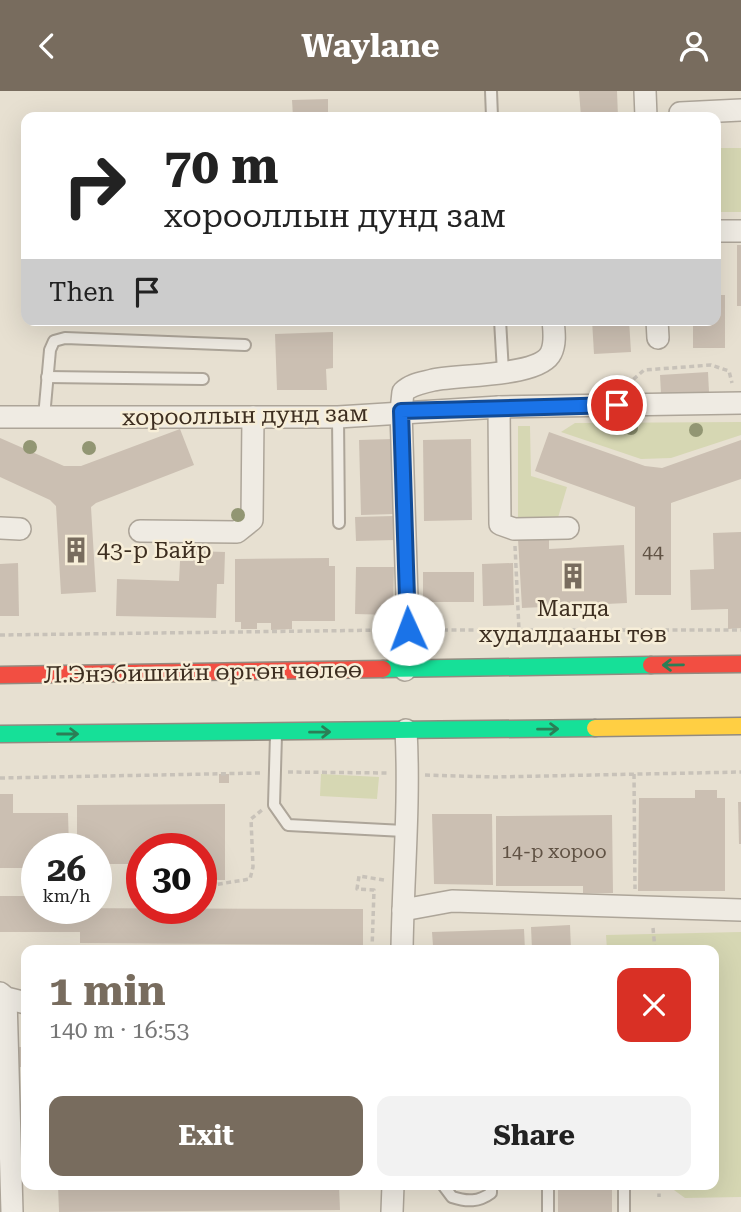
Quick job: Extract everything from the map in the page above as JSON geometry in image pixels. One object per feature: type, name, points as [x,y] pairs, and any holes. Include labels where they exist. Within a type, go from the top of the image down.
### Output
[{"type":"main road","name":"Л.Энэбишийн өргөн чөлөө","points":[[0,675],[741,664]]},
{"type":"main road","points":[[0,734],[741,726]]},
{"type":"street","points":[[645,91],[646,112]]},
{"type":"street","points":[[700,112],[741,110]]},
{"type":"street","points":[[721,231],[741,231]]},
{"type":"street","points":[[405,670],[408,629],[401,411],[403,392],[408,387],[453,376],[533,369],[547,360],[554,344],[553,326]]},
{"type":"street","name":"хорооллын дунд зам","points":[[0,417],[338,417],[401,411],[739,397]]},
{"type":"street","points":[[499,407],[500,524],[514,529],[568,528]]},
{"type":"street","points":[[140,531],[237,532],[252,520],[253,417]]},
{"type":"street","points":[[402,945],[408,775],[406,730]]},
{"type":"street","points":[[403,910],[452,901],[741,910]]},
{"type":"street","points":[[11,998],[12,1212]]},
{"type":"street","points":[[392,1212],[393,1190]]},
{"type":"lane","points":[[491,91],[492,112]]},
{"type":"lane","points":[[500,326],[503,372]]},
{"type":"lane","points":[[44,417],[50,350],[54,341],[65,338],[245,345]]},
{"type":"lane","points":[[47,377],[203,379]]},
{"type":"lane","points":[[338,417],[339,523]]},
{"type":"lane","points":[[276,733],[274,805],[288,825],[404,831]]},
{"type":"lane","points":[[447,1190],[452,1197],[472,1201],[491,1193],[491,1190]]},
{"type":"lane","points":[[548,1190],[548,1212]]},
{"type":"lane","points":[[624,1190],[624,1212]]},
{"type":"path","points":[[618,392],[644,370],[711,365],[729,371],[739,397]]},
{"type":"path","points":[[515,554],[519,629]]},
{"type":"path","points":[[0,635],[408,629],[741,630]]},
{"type":"path","points":[[0,778],[369,771],[408,775],[495,777],[741,772]]},
{"type":"path","points":[[634,774],[635,908]]},
{"type":"path","points":[[217,884],[250,879],[253,867],[251,819],[274,805]]},
{"type":"path","points":[[372,945],[374,890],[357,889],[359,876],[403,883]]},
{"type":"path","points":[[659,1190],[659,1198]]},
{"type":"green space","points":[[721,148],[741,148],[741,212],[721,212]]},
{"type":"green space","points":[[741,422],[741,435],[671,458],[641,459],[561,432],[575,423]]},
{"type":"green space","points":[[518,426],[530,426],[531,476],[567,487],[557,521],[518,522]]},
{"type":"green space","points":[[321,774],[379,777],[377,799],[320,796]]},
{"type":"green space","points":[[741,932],[741,1197],[685,1198],[674,1190],[719,1190],[719,945],[607,945],[606,935]]},
{"type":"building","points":[[579,91],[617,91],[618,112],[581,112]]},
{"type":"building","points":[[328,99],[328,112],[293,112],[292,100]]},
{"type":"building","points":[[737,245],[741,245],[741,306],[737,306]]},
{"type":"building","points":[[721,295],[725,295],[725,348],[693,348],[693,326],[721,326]]},
{"type":"building","points":[[592,326],[629,326],[631,352],[594,354]]},
{"type":"building","points":[[333,332],[333,368],[326,369],[327,390],[277,390],[275,334]]},
{"type":"building","points":[[708,372],[709,392],[661,394],[660,375]]},
{"type":"building","name":"43-р Байр","points":[[180,429],[194,465],[91,507],[96,592],[61,594],[56,506],[50,500],[0,477],[0,438],[64,466],[81,466]]},
{"type":"building","points":[[549,432],[645,466],[662,468],[741,440],[741,479],[671,503],[671,595],[635,595],[635,507],[535,471]]},
{"type":"building","points":[[393,439],[395,514],[361,515],[359,440]]},
{"type":"building","points":[[471,439],[472,520],[424,521],[423,440]]},
{"type":"building","points":[[394,516],[395,540],[356,541],[355,517]]},
{"type":"building","points":[[741,532],[741,628],[728,629],[728,609],[691,610],[690,570],[714,569],[713,533]]},
{"type":"building","name":"Магда худалдааны төв","points":[[549,538],[549,549],[624,545],[627,603],[522,608],[518,539]]},
{"type":"building","points":[[193,551],[225,552],[224,584],[217,584],[216,618],[116,616],[117,579],[179,581],[180,561],[193,561]]},
{"type":"building","points":[[329,558],[329,566],[335,566],[335,621],[292,621],[292,629],[271,630],[271,623],[257,623],[257,629],[241,629],[241,622],[235,622],[235,559]]},
{"type":"building","points":[[18,563],[19,616],[0,616],[0,564]]},
{"type":"building","points":[[513,563],[514,605],[483,606],[482,564]]},
{"type":"building","points":[[356,567],[394,567],[393,615],[355,614]]},
{"type":"building","points":[[423,572],[474,572],[474,602],[423,602]]},
{"type":"building","points":[[219,774],[229,774],[229,783],[219,783]]},
{"type":"building","points":[[695,790],[717,790],[717,798],[725,798],[725,891],[638,891],[639,798],[695,798]]},
{"type":"building","points":[[0,794],[13,794],[13,813],[68,813],[69,833],[21,833],[21,868],[0,868]]},
{"type":"building","points":[[738,802],[741,802],[741,844],[739,844]]},
{"type":"building","points":[[225,804],[225,880],[217,880],[217,833],[126,833],[126,864],[112,864],[112,833],[77,833],[77,805]]},
{"type":"building","points":[[432,814],[492,814],[493,885],[434,884]]},
{"type":"building","points":[[612,815],[613,893],[583,893],[583,886],[496,886],[496,816]]},
{"type":"building","points":[[0,896],[21,896],[21,924],[112,924],[112,908],[126,908],[126,924],[217,924],[217,909],[363,909],[363,945],[80,943],[80,932],[0,932]]},
{"type":"building","points":[[570,925],[571,945],[532,945],[531,927]]},
{"type":"building","points":[[524,929],[525,945],[433,945],[432,932]]},
{"type":"building","points":[[14,1047],[21,1047],[21,1067],[14,1067]]},
{"type":"building","points":[[16,1156],[21,1156],[21,1171],[17,1171]]},
{"type":"building","points":[[58,1190],[339,1190],[340,1210],[59,1212]]},
{"type":"building","points":[[558,1190],[612,1190],[612,1212],[558,1212]]},
{"type":"traffic: fast","points":[[383,669],[651,665]]},
{"type":"traffic: fast","points":[[0,734],[595,728]]},
{"type":"traffic: slow","points":[[595,728],[741,726]]},
{"type":"traffic: jam","points":[[651,665],[741,664]]},
{"type":"traffic: jam","points":[[0,675],[383,669]]},
{"type":"place","name":"43-р Байр","points":[[76,550]]},
{"type":"place","name":"Магда худалдааны төв","points":[[573,576]]},
{"type":"route","points":[[408,629],[401,411],[617,405]]}]
